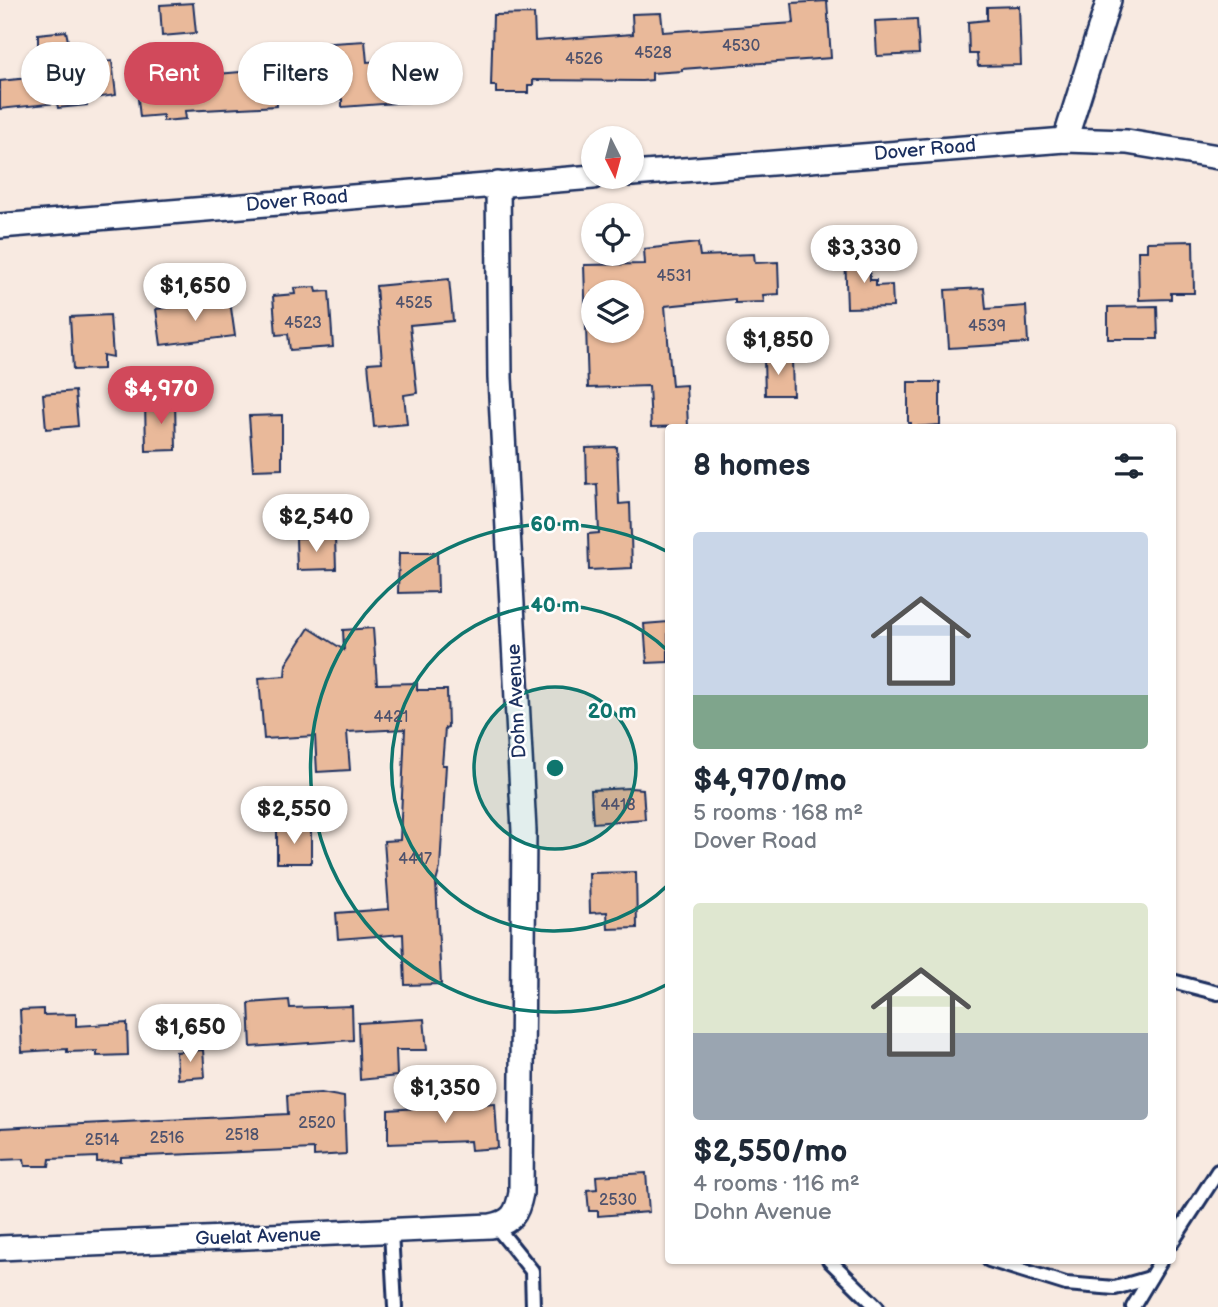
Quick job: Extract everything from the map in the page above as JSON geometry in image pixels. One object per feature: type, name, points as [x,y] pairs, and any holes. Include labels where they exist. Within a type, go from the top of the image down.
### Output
[{"type":"street","points":[[1065,140],[1109,0]]},
{"type":"street","name":"Dover Road","points":[[644,173],[1065,140],[1127,142],[1218,158]]},
{"type":"street","name":"Dover Road","points":[[0,226],[581,178]]},
{"type":"street","name":"Dohn Avenue","points":[[498,184],[500,378],[524,831],[521,1193],[504,1221]]},
{"type":"street","name":"Guelat Avenue","points":[[0,1248],[391,1231],[504,1221]]},
{"type":"lane","points":[[1176,982],[1218,993]]},
{"type":"lane","points":[[1176,1236],[1218,1171]]},
{"type":"lane","points":[[504,1221],[533,1271],[533,1307]]},
{"type":"lane","points":[[391,1231],[395,1307]]},
{"type":"lane","points":[[833,1264],[877,1307]]},
{"type":"lane","points":[[1002,1264],[1066,1284],[1115,1288],[1150,1278]]},
{"type":"lane","points":[[1133,1307],[1159,1264]]},
{"type":"building","points":[[827,1],[831,58],[682,69],[652,73],[652,80],[642,81],[533,80],[533,85],[528,85],[528,93],[496,93],[496,86],[491,86],[493,15],[534,14],[535,41],[633,34],[632,14],[661,13],[663,32],[794,23],[792,3]]},
{"type":"building","points":[[193,3],[196,33],[162,36],[160,5]]},
{"type":"building","points":[[1019,6],[1021,65],[978,66],[977,54],[969,54],[968,22],[987,20],[987,7]]},
{"type":"building","points":[[917,19],[919,54],[877,56],[875,21]]},
{"type":"building","points":[[66,31],[68,42],[38,42],[38,34]]},
{"type":"building","points":[[365,41],[367,105],[369,105],[342,107],[353,105],[353,42],[349,42]]},
{"type":"building","points":[[110,61],[112,61],[116,95],[110,96]]},
{"type":"building","points":[[238,72],[238,105],[277,106],[185,111],[186,119],[163,121],[163,115],[140,117],[139,105],[224,105],[224,73]]},
{"type":"building","points":[[21,79],[21,105],[38,105],[0,109],[0,81]]},
{"type":"building","points":[[57,105],[87,105],[58,108]]},
{"type":"building","points":[[1193,241],[1194,293],[1171,293],[1171,299],[1139,300],[1138,251],[1147,251],[1147,242]]},
{"type":"building","points":[[698,243],[700,256],[754,254],[755,263],[778,262],[779,294],[763,295],[764,302],[735,303],[735,299],[665,306],[672,386],[686,385],[688,424],[651,427],[649,386],[588,388],[587,343],[644,343],[644,280],[584,280],[584,266],[644,264],[644,249]]},
{"type":"building","points":[[869,253],[870,280],[876,280],[876,286],[892,285],[893,307],[847,308],[845,254]]},
{"type":"building","points":[[449,279],[453,321],[410,325],[417,393],[404,395],[407,424],[374,427],[368,363],[382,362],[376,286]]},
{"type":"building","points":[[316,287],[317,292],[329,291],[333,347],[290,350],[288,334],[276,335],[273,296],[295,294],[294,288]]},
{"type":"building","points":[[984,288],[986,309],[1026,306],[1028,343],[949,348],[945,290]]},
{"type":"building","points":[[230,301],[235,336],[161,345],[156,309]]},
{"type":"building","points":[[1157,306],[1158,339],[1108,339],[1108,307]]},
{"type":"building","points":[[110,315],[113,357],[103,355],[103,369],[73,370],[70,317]]},
{"type":"building","points":[[764,359],[792,359],[793,395],[765,395]]},
{"type":"building","points":[[908,382],[940,382],[940,424],[908,423]]},
{"type":"building","points":[[75,391],[78,426],[46,429],[43,394]]},
{"type":"building","points":[[175,400],[176,450],[146,451],[145,401]]},
{"type":"building","points":[[282,415],[282,469],[253,470],[249,416]]},
{"type":"building","points":[[617,447],[619,504],[630,503],[632,568],[589,570],[588,534],[599,533],[597,484],[587,485],[586,448]]},
{"type":"building","points":[[335,537],[336,569],[297,570],[296,538]]},
{"type":"building","points":[[399,553],[437,553],[438,592],[398,593]]},
{"type":"building","points":[[665,622],[665,662],[647,663],[644,624]]},
{"type":"building","points":[[309,628],[344,650],[343,630],[373,628],[377,684],[417,683],[417,690],[447,690],[448,727],[445,728],[442,765],[446,765],[440,868],[436,882],[441,984],[405,985],[403,934],[338,939],[336,913],[389,909],[384,841],[400,840],[405,729],[347,732],[350,770],[317,772],[315,736],[264,739],[259,678],[285,676],[286,664]]},
{"type":"building","points":[[643,789],[645,819],[593,823],[591,790]]},
{"type":"building","points":[[277,828],[311,828],[311,863],[277,863]]},
{"type":"building","points":[[636,872],[637,928],[608,929],[607,912],[590,913],[589,873]]},
{"type":"building","points":[[289,1000],[290,1008],[352,1006],[353,1040],[251,1047],[249,1003]]},
{"type":"building","points":[[43,1009],[43,1015],[76,1014],[76,1026],[127,1023],[128,1055],[97,1056],[97,1051],[67,1052],[67,1049],[22,1052],[20,1010]]},
{"type":"building","points":[[424,1019],[427,1050],[396,1050],[397,1076],[360,1080],[358,1023]]},
{"type":"building","points":[[203,1050],[205,1077],[178,1079],[176,1052]]},
{"type":"building","points":[[321,1093],[344,1097],[346,1154],[314,1156],[314,1149],[121,1157],[121,1161],[97,1162],[97,1157],[50,1159],[49,1166],[25,1166],[24,1159],[0,1160],[0,1128],[288,1114],[287,1095]]},
{"type":"building","points":[[495,1103],[498,1148],[471,1150],[470,1141],[388,1144],[388,1110]]},
{"type":"building","points":[[646,1173],[649,1212],[598,1216],[598,1211],[589,1211],[587,1190],[597,1189],[596,1176]]}]
